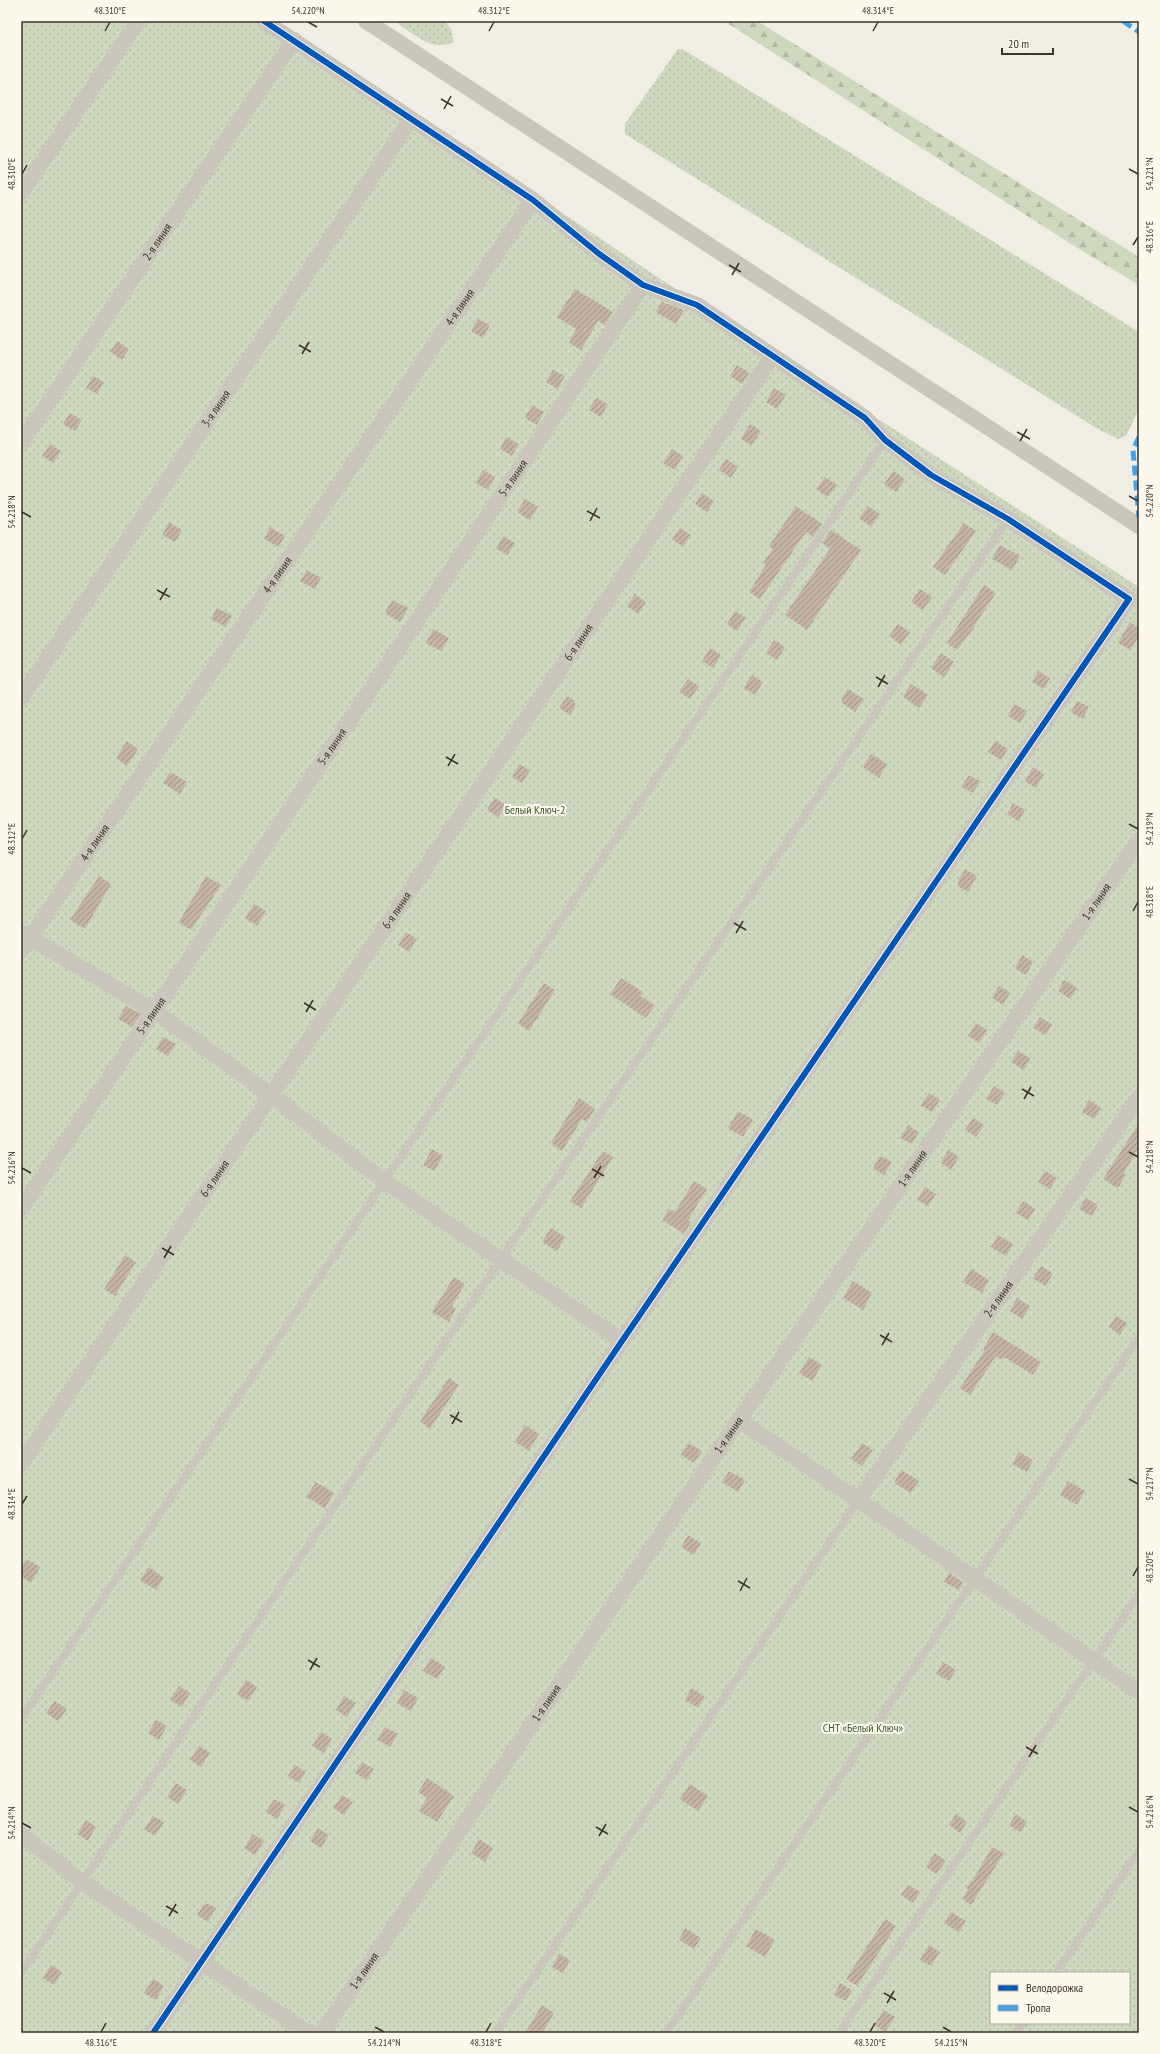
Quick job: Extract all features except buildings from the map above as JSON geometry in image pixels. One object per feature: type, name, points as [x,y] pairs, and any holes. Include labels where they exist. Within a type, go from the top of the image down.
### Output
[{"type":"street","points":[[21,193],[138,21]]},
{"type":"street","points":[[153,2033],[622,1341],[1129,599],[1008,519],[931,475],[885,440],[865,418],[772,357],[698,305],[643,285],[598,253],[533,200],[264,21]]},
{"type":"street","points":[[366,21],[1139,526]]},
{"type":"street","name":"2-я линия","points":[[21,443],[294,40]]},
{"type":"street","name":"3-я линия","points":[[21,698],[411,119]]},
{"type":"street","name":"4-я линия","points":[[24,940],[533,200]]},
{"type":"street","name":"5-я линия","points":[[21,1209],[643,285]]},
{"type":"street","name":"6-я линия","points":[[21,1464],[772,357]]},
{"type":"street","name":"1-я линия","points":[[322,2033],[739,1420],[1139,840]]},
{"type":"street","points":[[24,940],[154,1011],[272,1096],[383,1180],[622,1341]]},
{"type":"street","name":"2-я линия","points":[[858,1501],[1139,1098]]},
{"type":"street","points":[[739,1420],[974,1578],[1139,1692]]},
{"type":"street","points":[[21,1834],[82,1882],[308,2033]]},
{"type":"lane","points":[[21,1719],[383,1180],[885,440]]},
{"type":"lane","points":[[21,1973],[501,1259],[1008,519]]},
{"type":"lane","points":[[666,2033],[1139,1337]]},
{"type":"lane","points":[[495,2033],[858,1501]]},
{"type":"lane","points":[[839,2033],[1139,1594]]},
{"type":"lane","points":[[1057,1972],[1139,1851]]},
{"type":"lane","points":[[1015,2033],[1021,2024]]},
{"type":"green space","name":"Белый Ключ-2","points":[[21,21],[277,21],[656,276],[1139,587],[1139,2033],[21,2033]]},
{"type":"green space","points":[[394,21],[445,21],[451,29],[454,42],[446,45],[430,43],[422,40]]},
{"type":"green space","points":[[724,21],[757,21],[1139,257],[1139,285],[1071,244]]},
{"type":"green space","points":[[678,49],[684,50],[1139,332],[1139,409],[1126,436],[1118,439],[1098,429],[625,134],[625,124]]},
{"type":"marked path","points":[[1123,21],[1139,32]]},
{"type":"marked path","points":[[1139,437],[1133,450],[1139,518]]},
{"type":"cycle path","points":[[153,2033],[622,1341],[1129,599],[1008,519],[931,475],[885,440],[865,418],[697,305],[643,285],[598,253],[533,200],[264,21]]},
{"type":"park label","name":"СНТ «Белый Ключ»","points":[[863,1728]]}]
